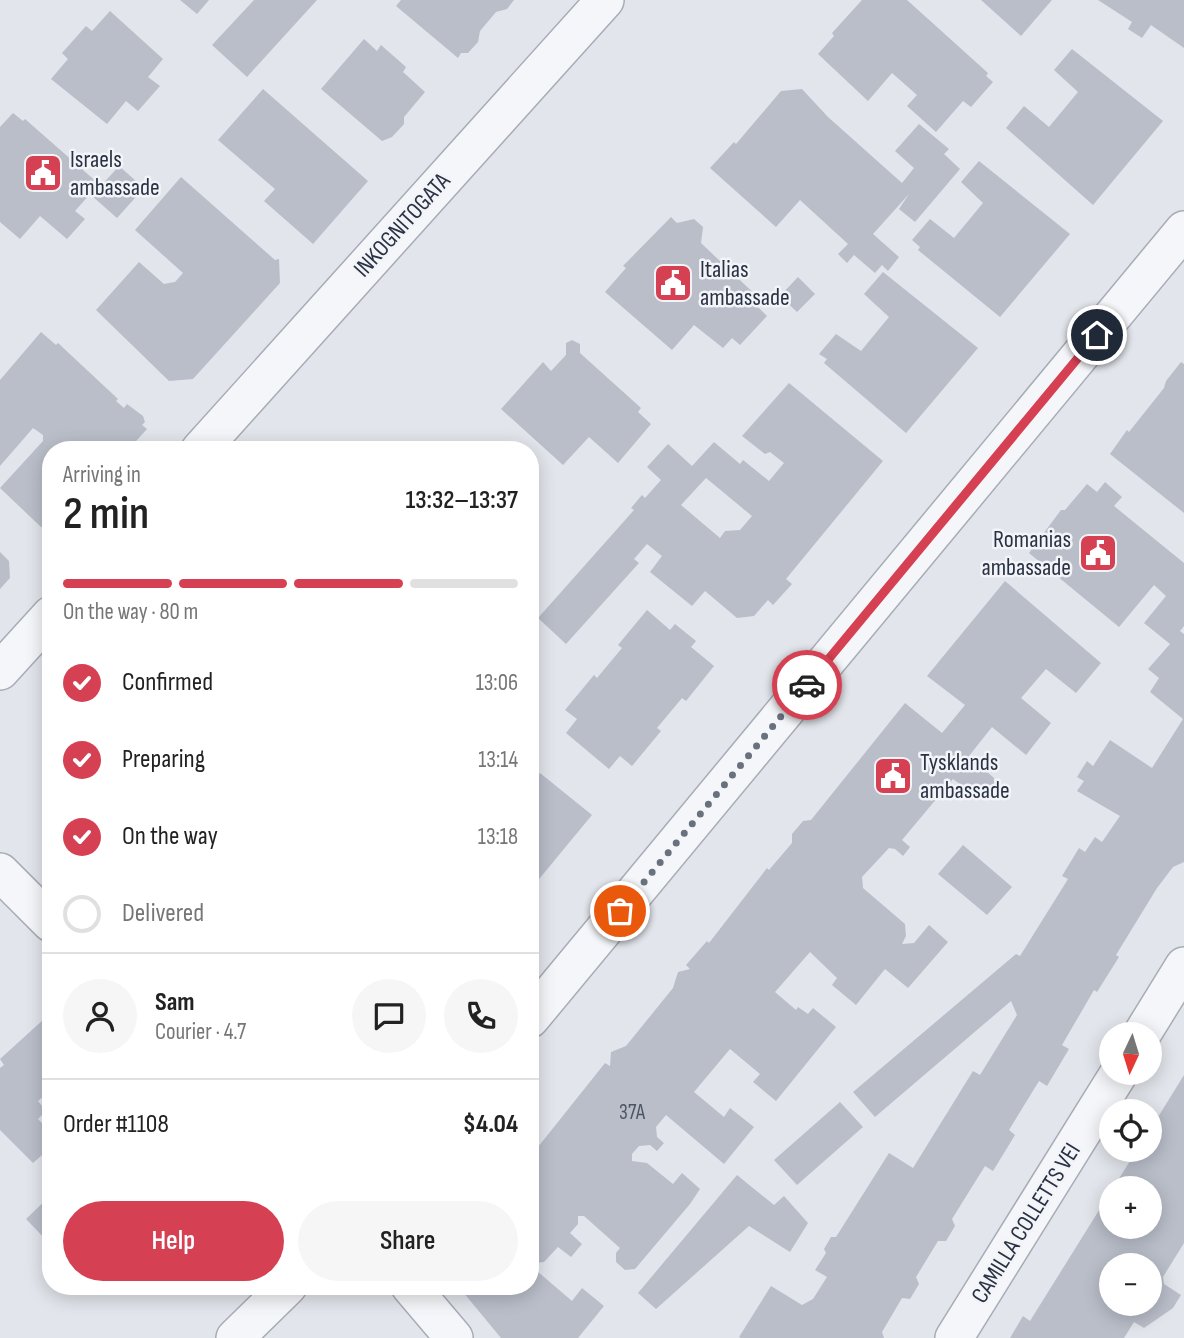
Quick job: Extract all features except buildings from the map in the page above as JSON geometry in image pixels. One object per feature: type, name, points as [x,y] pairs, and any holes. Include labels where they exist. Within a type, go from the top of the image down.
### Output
[{"type":"street","name":"INKOGNITOGATA","points":[[208,441],[605,0]]},
{"type":"street","points":[[539,1008],[1184,230]]},
{"type":"street","points":[[0,671],[42,625]]},
{"type":"street","points":[[0,872],[42,914]]},
{"type":"street","points":[[1149,1022],[1184,966]]},
{"type":"street","name":"CAMILLA COLLETTS VEI","points":[[954,1338],[1112,1085]]},
{"type":"street","points":[[235,1338],[279,1295]]},
{"type":"street","points":[[418,1295],[454,1338]]},
{"type":"way so far","points":[[620,911],[807,685]]},
{"type":"place","name":"Israels ambassade","points":[[43,173]]},
{"type":"place","name":"Italias ambassade","points":[[673,283]]},
{"type":"place","name":"Romanias ambassade","points":[[1098,553]]},
{"type":"place","name":"Tysklands ambassade","points":[[893,776]]},
{"type":"route","points":[[807,685],[1097,335]]}]
